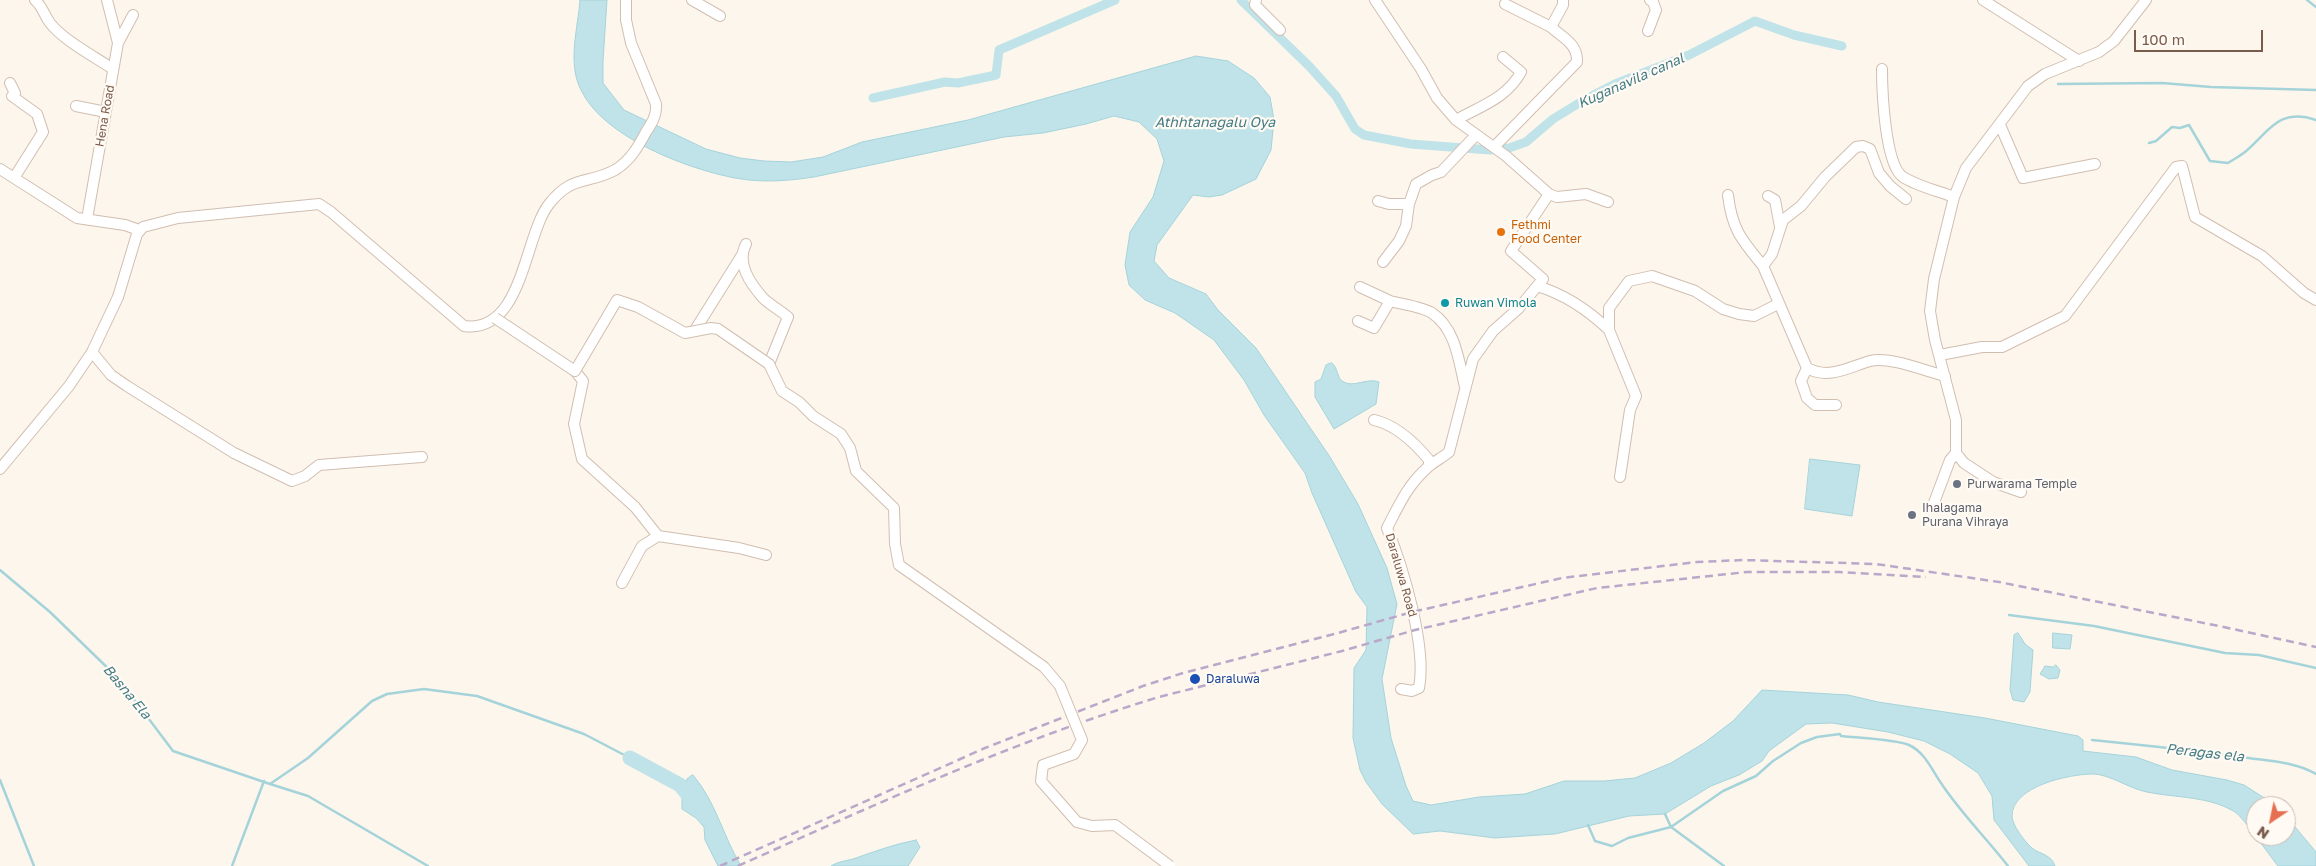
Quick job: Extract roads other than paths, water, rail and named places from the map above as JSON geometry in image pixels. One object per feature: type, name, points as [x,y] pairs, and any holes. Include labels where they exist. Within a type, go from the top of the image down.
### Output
[{"type":"street","points":[[36,0],[43,8],[50,23],[76,45],[113,69]]},
{"type":"street","points":[[44,0],[50,23]]},
{"type":"street","points":[[107,0],[118,43]]},
{"type":"street","points":[[0,468],[70,386],[92,352],[118,297],[139,230],[147,225],[178,218],[318,204],[331,212],[464,326],[475,328],[487,324],[495,318],[512,295],[524,270],[543,212],[552,200],[576,181],[614,170],[626,162],[636,151],[654,118],[657,111],[656,104],[631,44],[626,20],[626,0]]},
{"type":"street","points":[[692,0],[720,16]]},
{"type":"street","points":[[1256,0],[1255,5],[1280,30]]},
{"type":"street","points":[[1388,0],[1378,4],[1421,69],[1437,98],[1456,120],[1494,147],[1549,194],[1557,197],[1586,194],[1608,202]]},
{"type":"street","points":[[1551,27],[1563,5],[1563,0]]},
{"type":"street","points":[[1648,31],[1656,10],[1653,2],[1650,0]]},
{"type":"street","points":[[1983,0],[2079,61]]},
{"type":"street","points":[[2021,492],[1993,482],[1964,463],[1956,454],[1956,420],[1931,322],[1930,298],[1954,197],[1966,168],[2028,86],[2045,74],[2099,52],[2114,41],[2146,0]]},
{"type":"street","points":[[1494,147],[1578,62],[1578,52],[1573,44],[1551,27],[1505,4]]},
{"type":"street","name":"Hena Road","points":[[87,219],[118,43],[133,15]]},
{"type":"street","points":[[1456,120],[1506,93],[1517,79],[1521,72],[1503,56]]},
{"type":"street","points":[[1882,69],[1884,117],[1894,166],[1902,176],[1954,197]]},
{"type":"street","points":[[10,82],[15,93],[12,96],[37,114],[43,132],[14,178]]},
{"type":"street","points":[[76,106],[106,112]]},
{"type":"street","points":[[2000,125],[2023,178],[2094,164]]},
{"type":"street","points":[[1383,262],[1399,241],[1406,226],[1408,204],[1416,184],[1441,172],[1476,135]]},
{"type":"street","points":[[1764,266],[1772,254],[1783,220],[1801,206],[1824,177],[1856,147],[1863,146],[1870,149],[1880,173],[1890,186],[1906,200]]},
{"type":"street","points":[[1940,355],[1982,347],[2002,347],[2065,316],[2176,167],[2182,166],[2195,217],[2262,256],[2304,293],[2316,300]]},
{"type":"street","points":[[0,169],[68,214],[126,225],[139,230]]},
{"type":"street","points":[[1549,194],[1511,251],[1543,278],[1537,286],[1556,292],[1595,317],[1609,330]]},
{"type":"street","points":[[1728,195],[1731,218],[1742,240],[1764,266],[1778,304],[1807,368],[1817,373],[1845,371],[1870,361],[1887,360],[1945,376]]},
{"type":"street","points":[[1768,196],[1775,200],[1780,228]]},
{"type":"street","points":[[1378,201],[1389,204],[1408,204]]},
{"type":"street","points":[[695,330],[745,248],[742,266],[752,283],[764,299],[788,317],[768,364]]},
{"type":"street","points":[[1620,477],[1630,410],[1636,396],[1609,330],[1609,308],[1629,281],[1652,276],[1695,291],[1722,309],[1739,314],[1754,316],[1778,304]]},
{"type":"street","name":"Daraluwa Road","points":[[1401,689],[1412,691],[1419,688],[1421,678],[1420,642],[1395,548],[1387,528],[1408,488],[1429,466],[1438,462],[1449,452],[1473,359],[1493,331],[1519,308],[1537,286]]},
{"type":"street","points":[[1360,287],[1390,301],[1432,312],[1455,343],[1465,391]]},
{"type":"street","points":[[575,370],[617,300],[638,307],[685,332],[711,328],[718,329],[768,364],[782,391],[799,402],[813,416],[841,434],[850,448],[856,471],[894,508],[895,544],[899,565],[1044,667],[1060,686],[1082,740],[1074,754],[1043,765],[1041,781],[1077,822],[1092,826],[1115,826],[1170,866]]},
{"type":"street","points":[[1358,321],[1374,328],[1390,301]]},
{"type":"street","points":[[495,318],[575,370],[583,381],[574,424],[582,459],[635,506],[658,536]]},
{"type":"street","points":[[92,352],[108,371],[127,386],[234,453],[292,481],[304,476],[319,465],[422,457]]},
{"type":"street","points":[[1807,368],[1801,381],[1807,398],[1815,405],[1836,405]]},
{"type":"street","points":[[1374,420],[1389,423],[1420,450],[1429,460],[1429,466]]},
{"type":"street","points":[[1932,508],[1950,460],[1956,454]]},
{"type":"street","points":[[622,583],[642,546],[658,536],[739,548],[766,555]]},
{"type":"water","name":"Athhtanagalu Oya","points":[[580,0],[607,0],[603,83],[624,110],[706,149],[740,158],[764,161],[791,162],[823,157],[862,142],[968,120],[1196,56],[1228,61],[1254,78],[1270,97],[1274,120],[1271,150],[1256,179],[1222,195],[1209,197],[1193,195],[1157,245],[1154,261],[1169,278],[1206,294],[1218,310],[1256,348],[1330,457],[1358,504],[1387,568],[1397,604],[1382,679],[1391,738],[1406,786],[1413,801],[1431,805],[1479,797],[1525,794],[1564,781],[1604,781],[1635,778],[1671,763],[1704,743],[1733,721],[1762,690],[1848,695],[1878,702],[1985,718],[2078,736],[2083,740],[2083,751],[2136,757],[2172,770],[2244,785],[2261,796],[2246,796],[2246,824],[2235,812],[2214,803],[2147,792],[2106,776],[2093,774],[2057,779],[2021,797],[2015,806],[2012,816],[2019,833],[2032,848],[2051,859],[2055,866],[2029,866],[1994,820],[1992,796],[1978,773],[1950,754],[1924,741],[1888,732],[1832,723],[1806,724],[1769,751],[1762,761],[1739,775],[1711,786],[1665,814],[1629,816],[1555,834],[1495,838],[1440,831],[1413,834],[1382,804],[1360,770],[1353,738],[1354,668],[1366,650],[1367,607],[1356,592],[1305,473],[1264,415],[1244,380],[1214,340],[1175,313],[1145,300],[1129,285],[1125,265],[1130,232],[1153,197],[1164,161],[1157,139],[1139,122],[1114,116],[1043,133],[1004,137],[814,177],[765,181],[745,180],[716,174],[671,159],[627,136],[608,122],[592,107],[581,90],[575,68],[574,45]]},
{"type":"water","points":[[1332,363],[1340,379],[1346,383],[1379,382],[1376,404],[1334,429],[1315,397],[1315,382],[1321,379],[1326,365]]},
{"type":"water","points":[[1810,459],[1860,465],[1852,516],[1805,509]]},
{"type":"water","points":[[2018,633],[2025,644],[2033,650],[2030,692],[2024,702],[2013,700],[2010,690],[2014,635]]},
{"type":"water","points":[[2053,633],[2072,635],[2070,649],[2053,648]]},
{"type":"water","points":[[2056,665],[2060,670],[2058,678],[2049,679],[2040,674],[2045,666],[2053,667]]},
{"type":"water","points":[[693,775],[708,796],[741,866],[718,866],[705,840],[704,827],[696,818],[682,809],[682,795],[687,779]]},
{"type":"water","name":"Athhtanagalu Oya","points":[[2296,828],[2316,852],[2316,866],[2278,866],[2263,846],[2296,846]]},
{"type":"water","points":[[916,840],[920,847],[908,866],[831,866],[886,848]]},
{"type":"waterway","points":[[873,98],[945,82],[958,83],[996,75],[999,50],[1115,0]]},
{"type":"waterway","name":"Kuganavila canal","points":[[1241,0],[1309,66],[1336,96],[1355,129],[1364,135],[1411,144],[1490,150],[1509,148],[1526,142],[1553,119],[1584,100],[1615,84],[1689,55],[1755,21],[1794,35],[1842,46]]},
{"type":"waterway","points":[[2307,0],[2316,7]]},
{"type":"waterway","points":[[2058,84],[2162,83],[2211,87],[2316,90]]},
{"type":"waterway","points":[[2149,143],[2156,141],[2172,127],[2180,128],[2189,125],[2210,161],[2228,163],[2245,152],[2268,130],[2283,119],[2303,117],[2316,120]]},
{"type":"waterway","name":"Basna Ela","points":[[0,570],[50,612],[118,678],[173,751],[270,784],[308,758],[372,701],[387,694],[424,689],[477,696],[584,734],[630,758]]},
{"type":"waterway","points":[[2009,615],[2094,626],[2225,653],[2259,655],[2316,668]]},
{"type":"waterway","points":[[1588,825],[1595,841],[1612,846],[1628,838],[1671,827],[1723,791],[1756,776],[1773,761],[1801,743],[1817,737],[1840,734],[1841,736],[1894,741],[1915,748],[1958,807],[2008,866]]},
{"type":"waterway","name":"Peragas ela","points":[[2092,740],[2280,762],[2298,766],[2316,774]]},
{"type":"waterway","points":[[630,758],[680,785],[696,804]]},
{"type":"waterway","points":[[0,780],[34,866]]},
{"type":"waterway","points":[[232,866],[264,781]]},
{"type":"waterway","name":"Basna Ela","points":[[270,784],[308,796],[428,866]]},
{"type":"waterway","points":[[1665,814],[1671,827],[1724,866]]},
{"type":"railway","points":[[720,866],[985,748],[1143,686],[1183,673],[1412,612],[1562,578],[1697,562],[1743,560],[1876,564],[1999,582],[2316,647]]},
{"type":"railway","points":[[738,866],[998,753],[1105,714],[1159,697],[1342,651],[1415,630],[1597,588],[1747,572],[1839,572],[1926,577]]},
{"type":"place","name":"Fethmi Food Center","points":[[1501,232]]},
{"type":"place","name":"Ruwan Vimola","points":[[1445,303]]},
{"type":"place","name":"Purwarama Temple","points":[[1957,484]]},
{"type":"place","name":"Ihalagama Purana Vihraya","points":[[1912,515]]},
{"type":"place","name":"Daraluwa","points":[[1195,679]]}]
